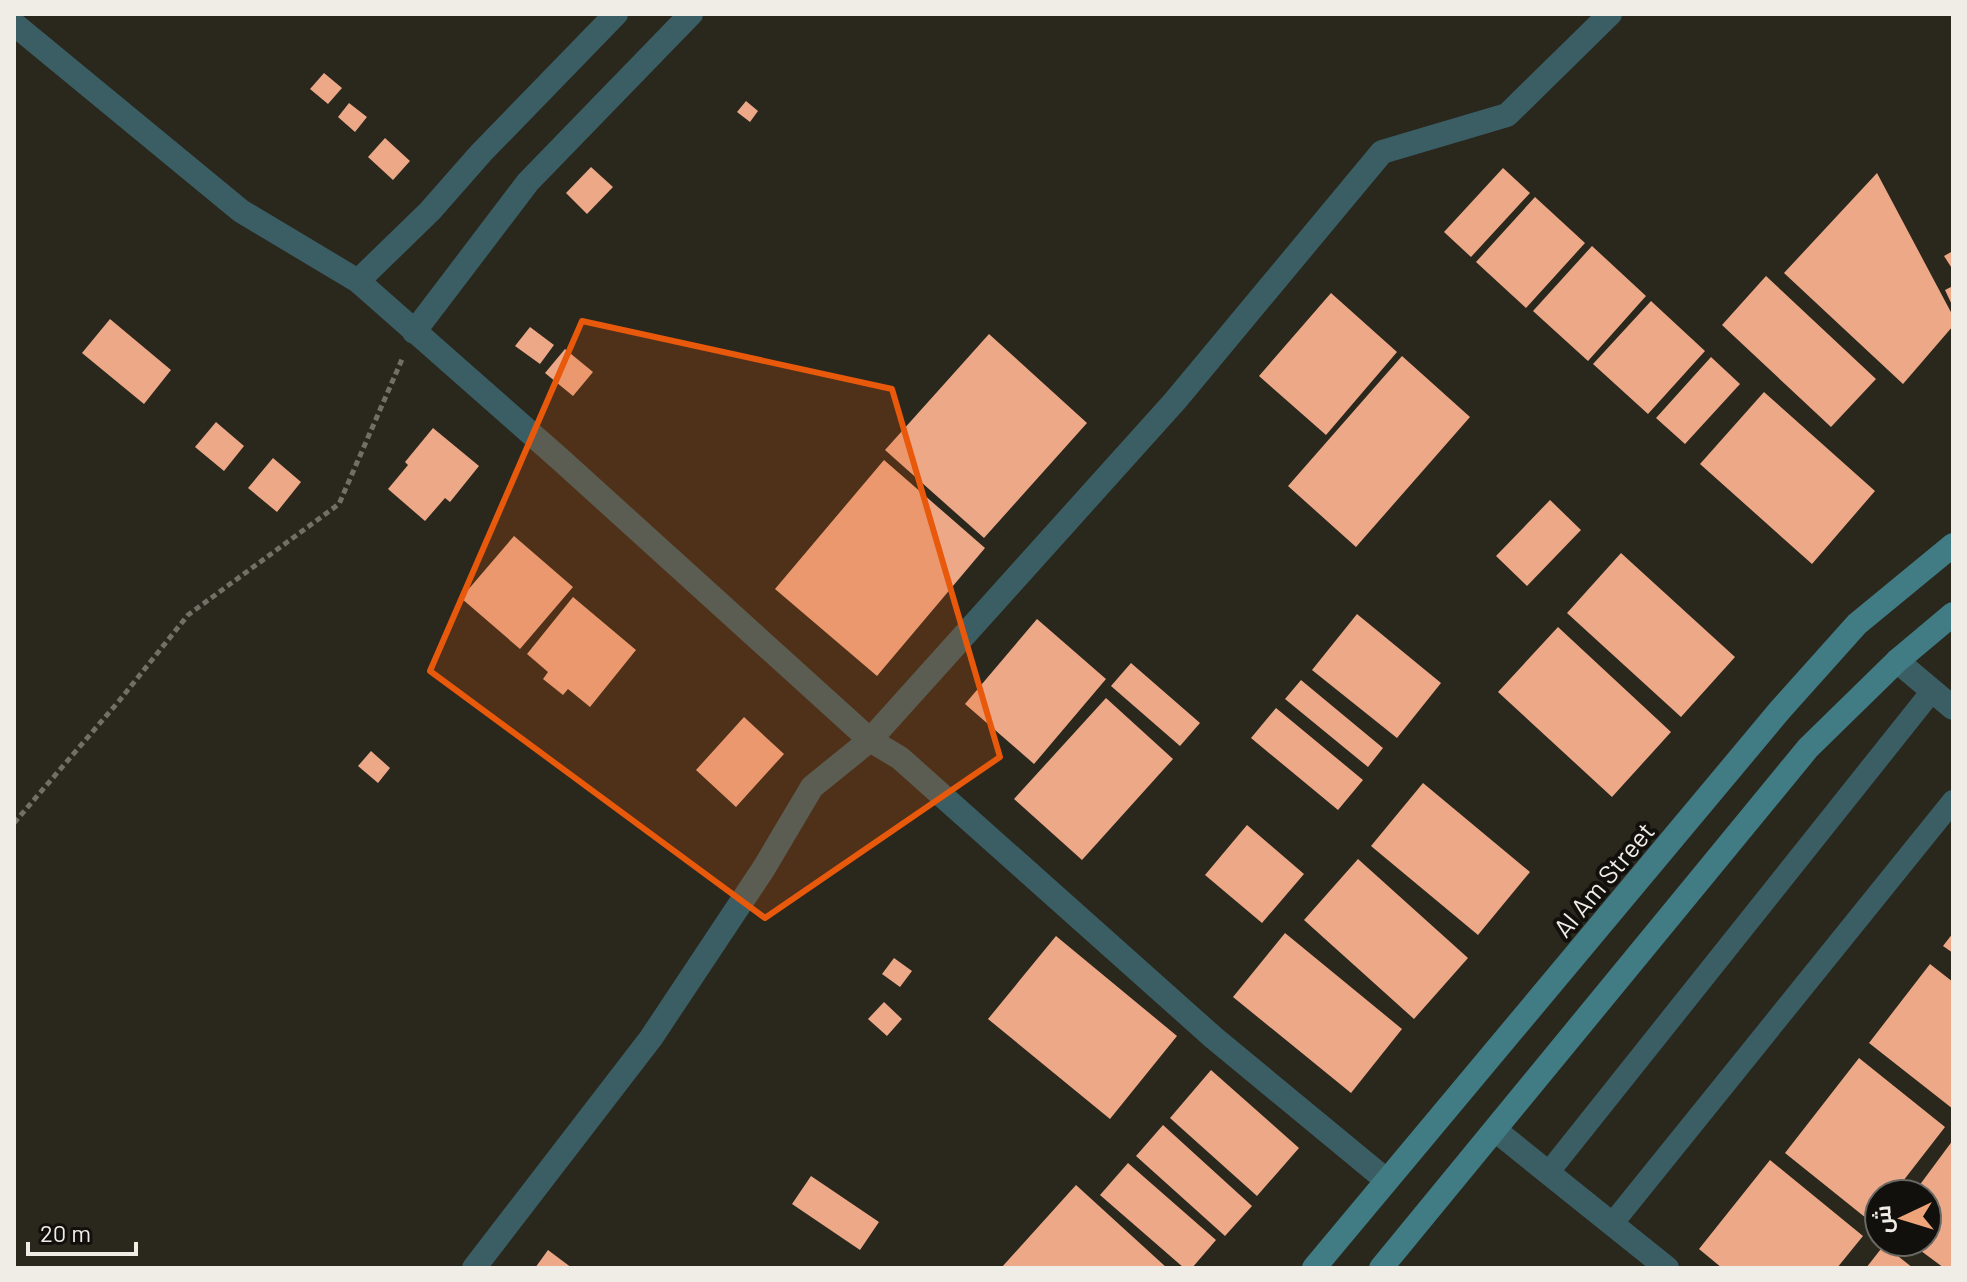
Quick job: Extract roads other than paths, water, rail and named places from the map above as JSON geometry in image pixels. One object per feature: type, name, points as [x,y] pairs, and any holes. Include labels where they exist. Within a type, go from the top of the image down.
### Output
[{"type":"main road","name":"Al Am Street","points":[[1314,1268],[1780,710],[1857,624],[1953,545]]},
{"type":"main road","points":[[1381,1268],[1808,748],[1897,661],[1953,614]]},
{"type":"street","points":[[358,281],[430,211],[481,153],[616,14]]},
{"type":"street","points":[[414,332],[528,182],[691,14]]},
{"type":"street","points":[[474,1268],[651,1038],[764,868],[812,787],[870,740],[1175,401],[1382,152],[1507,115],[1610,14]]},
{"type":"street","points":[[14,24],[241,211],[358,281],[870,740],[900,758],[1214,1038],[1386,1180]]},
{"type":"street","points":[[1897,661],[1953,708]]},
{"type":"street","points":[[1495,1130],[1612,1224],[1637,1259],[1667,1268]]},
{"type":"lane","points":[[1548,1173],[1932,691]]},
{"type":"lane","points":[[1612,1224],[1953,801]]}]
